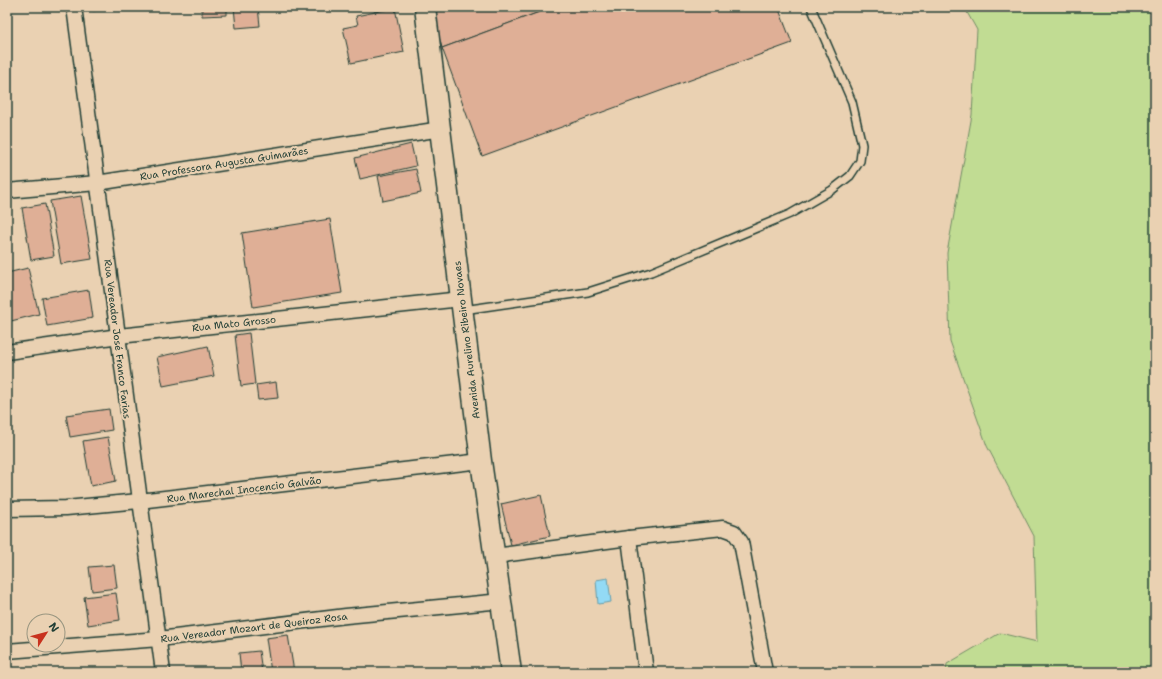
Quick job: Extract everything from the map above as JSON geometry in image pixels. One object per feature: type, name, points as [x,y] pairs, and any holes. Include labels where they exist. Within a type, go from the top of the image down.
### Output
[{"type":"street","name":"Rua Vereador José Franco Farias","points":[[74,7],[163,672]]},
{"type":"street","name":"Avenida Aurelino Ribeiro Novaes","points":[[425,7],[481,461],[511,672]]},
{"type":"street","name":"Rua Professora Augusta Guimarães","points":[[7,191],[97,183],[441,129]]},
{"type":"street","name":"Rua Mato Grosso","points":[[7,352],[119,336],[462,304]]},
{"type":"street","name":"Rua Marechal Inocencio Galvão","points":[[7,509],[66,508],[139,501],[481,461]]},
{"type":"street","points":[[495,556],[629,538],[723,528],[734,532],[741,542],[765,672]]},
{"type":"street","points":[[629,538],[646,672]]},
{"type":"street","name":"Rua Vereador Mozart de Queiroz Rosa","points":[[7,651],[159,639],[346,616],[502,601]]},
{"type":"lane","points":[[462,304],[588,292],[651,272],[790,214],[832,190],[850,176],[860,161],[862,145],[852,102],[811,7]]},
{"type":"green space","points":[[964,7],[1155,7],[1155,672],[946,672],[947,664],[1000,633],[1037,642],[1034,536],[987,446],[950,341],[947,253],[972,115],[977,30]]},
{"type":"water","points":[[608,578],[611,602],[598,604],[596,580]]},
{"type":"building","points":[[92,7],[121,7],[93,11]]},
{"type":"building","points":[[202,7],[227,7],[227,15],[202,16]]},
{"type":"building","points":[[234,7],[258,7],[260,26],[236,28]]},
{"type":"building","points":[[374,7],[394,7],[374,11]]},
{"type":"building","points":[[431,7],[553,7],[442,48]]},
{"type":"building","points":[[553,7],[778,7],[792,43],[482,156],[442,48]]},
{"type":"building","points":[[395,8],[404,52],[351,63],[343,28],[358,25],[356,16]]},
{"type":"building","points":[[411,144],[416,166],[360,179],[355,158]]},
{"type":"building","points":[[416,169],[421,193],[383,201],[378,176]]},
{"type":"building","points":[[81,196],[92,259],[61,264],[50,201]]},
{"type":"building","points":[[45,204],[54,256],[31,260],[22,208]]},
{"type":"building","points":[[330,219],[342,293],[253,307],[242,233]]},
{"type":"building","points":[[28,268],[39,314],[7,322],[7,273]]},
{"type":"building","points":[[89,290],[93,318],[47,326],[42,298]]},
{"type":"building","points":[[249,333],[255,384],[241,386],[235,335]]},
{"type":"building","points":[[208,346],[214,376],[163,386],[157,357]]},
{"type":"building","points":[[276,382],[278,398],[258,400],[256,385]]},
{"type":"building","points":[[109,409],[112,430],[70,437],[66,415]]},
{"type":"building","points":[[108,437],[116,481],[91,486],[83,441]]},
{"type":"building","points":[[541,495],[550,536],[511,545],[501,504]]},
{"type":"building","points":[[114,565],[117,588],[92,591],[89,567]]},
{"type":"building","points":[[116,593],[120,620],[88,625],[84,597]]},
{"type":"building","points":[[288,635],[294,672],[271,672],[266,638]]},
{"type":"building","points":[[259,651],[262,672],[241,672],[239,653]]}]
